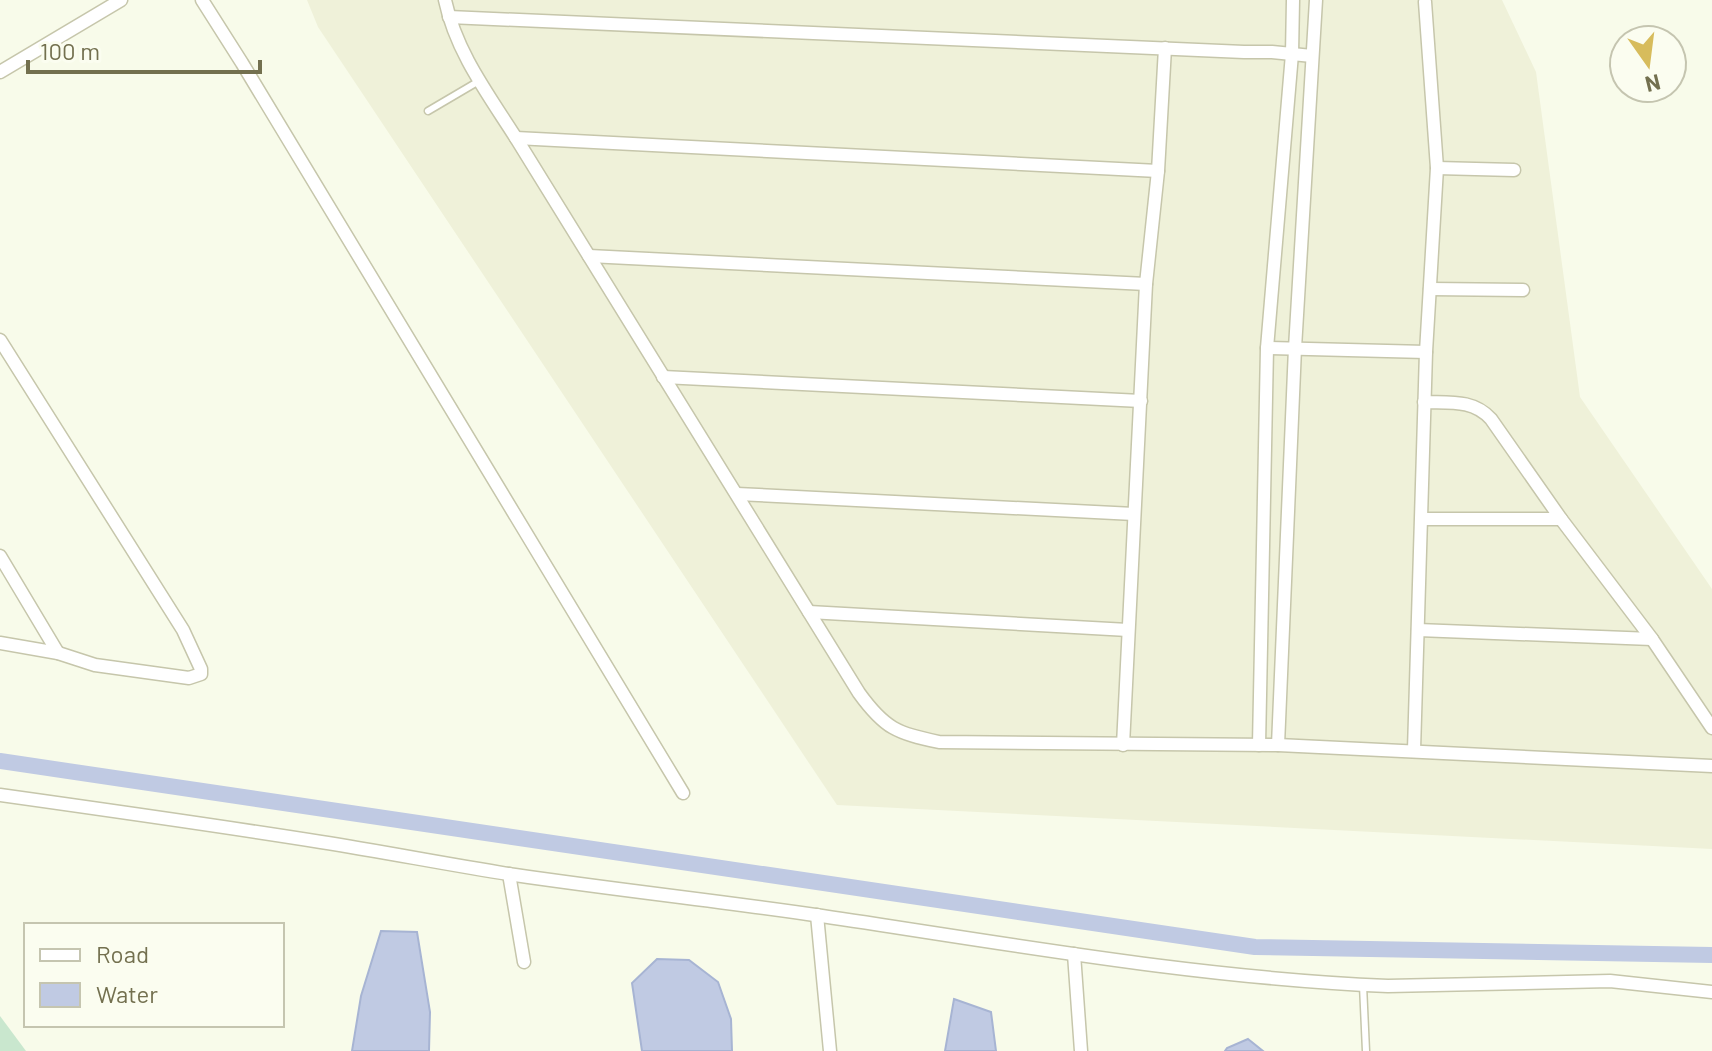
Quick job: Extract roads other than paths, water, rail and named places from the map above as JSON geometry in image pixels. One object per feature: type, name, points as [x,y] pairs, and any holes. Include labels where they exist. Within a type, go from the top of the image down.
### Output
[{"type":"street","points":[[0,72],[121,0]]},
{"type":"street","points":[[202,0],[683,793]]},
{"type":"street","points":[[445,0],[468,63],[859,693],[876,717],[903,734],[939,742],[1278,745],[1712,766]]},
{"type":"street","points":[[1259,745],[1267,348],[1292,54],[1293,0]]},
{"type":"street","points":[[1278,745],[1295,348],[1316,0]]},
{"type":"street","points":[[1414,750],[1424,402],[1437,168],[1425,2]]},
{"type":"street","points":[[449,17],[1312,56]]},
{"type":"street","points":[[1123,745],[1146,284],[1158,171],[1165,48]]},
{"type":"street","points":[[516,138],[1158,171]]},
{"type":"street","points":[[1437,168],[1514,170]]},
{"type":"street","points":[[589,256],[1146,284]]},
{"type":"street","points":[[1430,289],[1523,290]]},
{"type":"street","points":[[0,340],[183,630],[201,674],[189,678],[95,665],[58,653],[0,643]]},
{"type":"street","points":[[1267,348],[1426,352]]},
{"type":"street","points":[[663,377],[1141,401]]},
{"type":"street","points":[[1424,402],[1469,405],[1483,410],[1491,419],[1561,519],[1652,639],[1712,728]]},
{"type":"street","points":[[737,494],[1134,514]]},
{"type":"street","points":[[1422,519],[1561,519]]},
{"type":"street","points":[[0,556],[58,653]]},
{"type":"street","points":[[809,612],[1128,630]]},
{"type":"street","points":[[1418,630],[1652,639]]},
{"type":"street","points":[[0,795],[263,833],[509,874],[817,915],[1074,954],[1312,983],[1404,986],[1610,981],[1712,992]]},
{"type":"street","points":[[509,874],[524,962]]},
{"type":"street","points":[[817,915],[830,1051]]},
{"type":"street","points":[[1074,954],[1081,1051]]},
{"type":"lane","points":[[428,111],[479,81]]},
{"type":"lane","points":[[1363,985],[1366,1051]]},
{"type":"water","points":[[381,931],[417,932],[430,1012],[429,1051],[352,1051],[361,996]]},
{"type":"water","points":[[657,959],[689,960],[718,982],[731,1019],[732,1051],[642,1051],[632,983]]},
{"type":"water","points":[[954,999],[991,1012],[996,1051],[945,1051]]},
{"type":"water","points":[[1248,1039],[1263,1051],[1225,1051],[1227,1048]]},
{"type":"waterway","points":[[0,761],[1255,947],[1712,955]]}]
